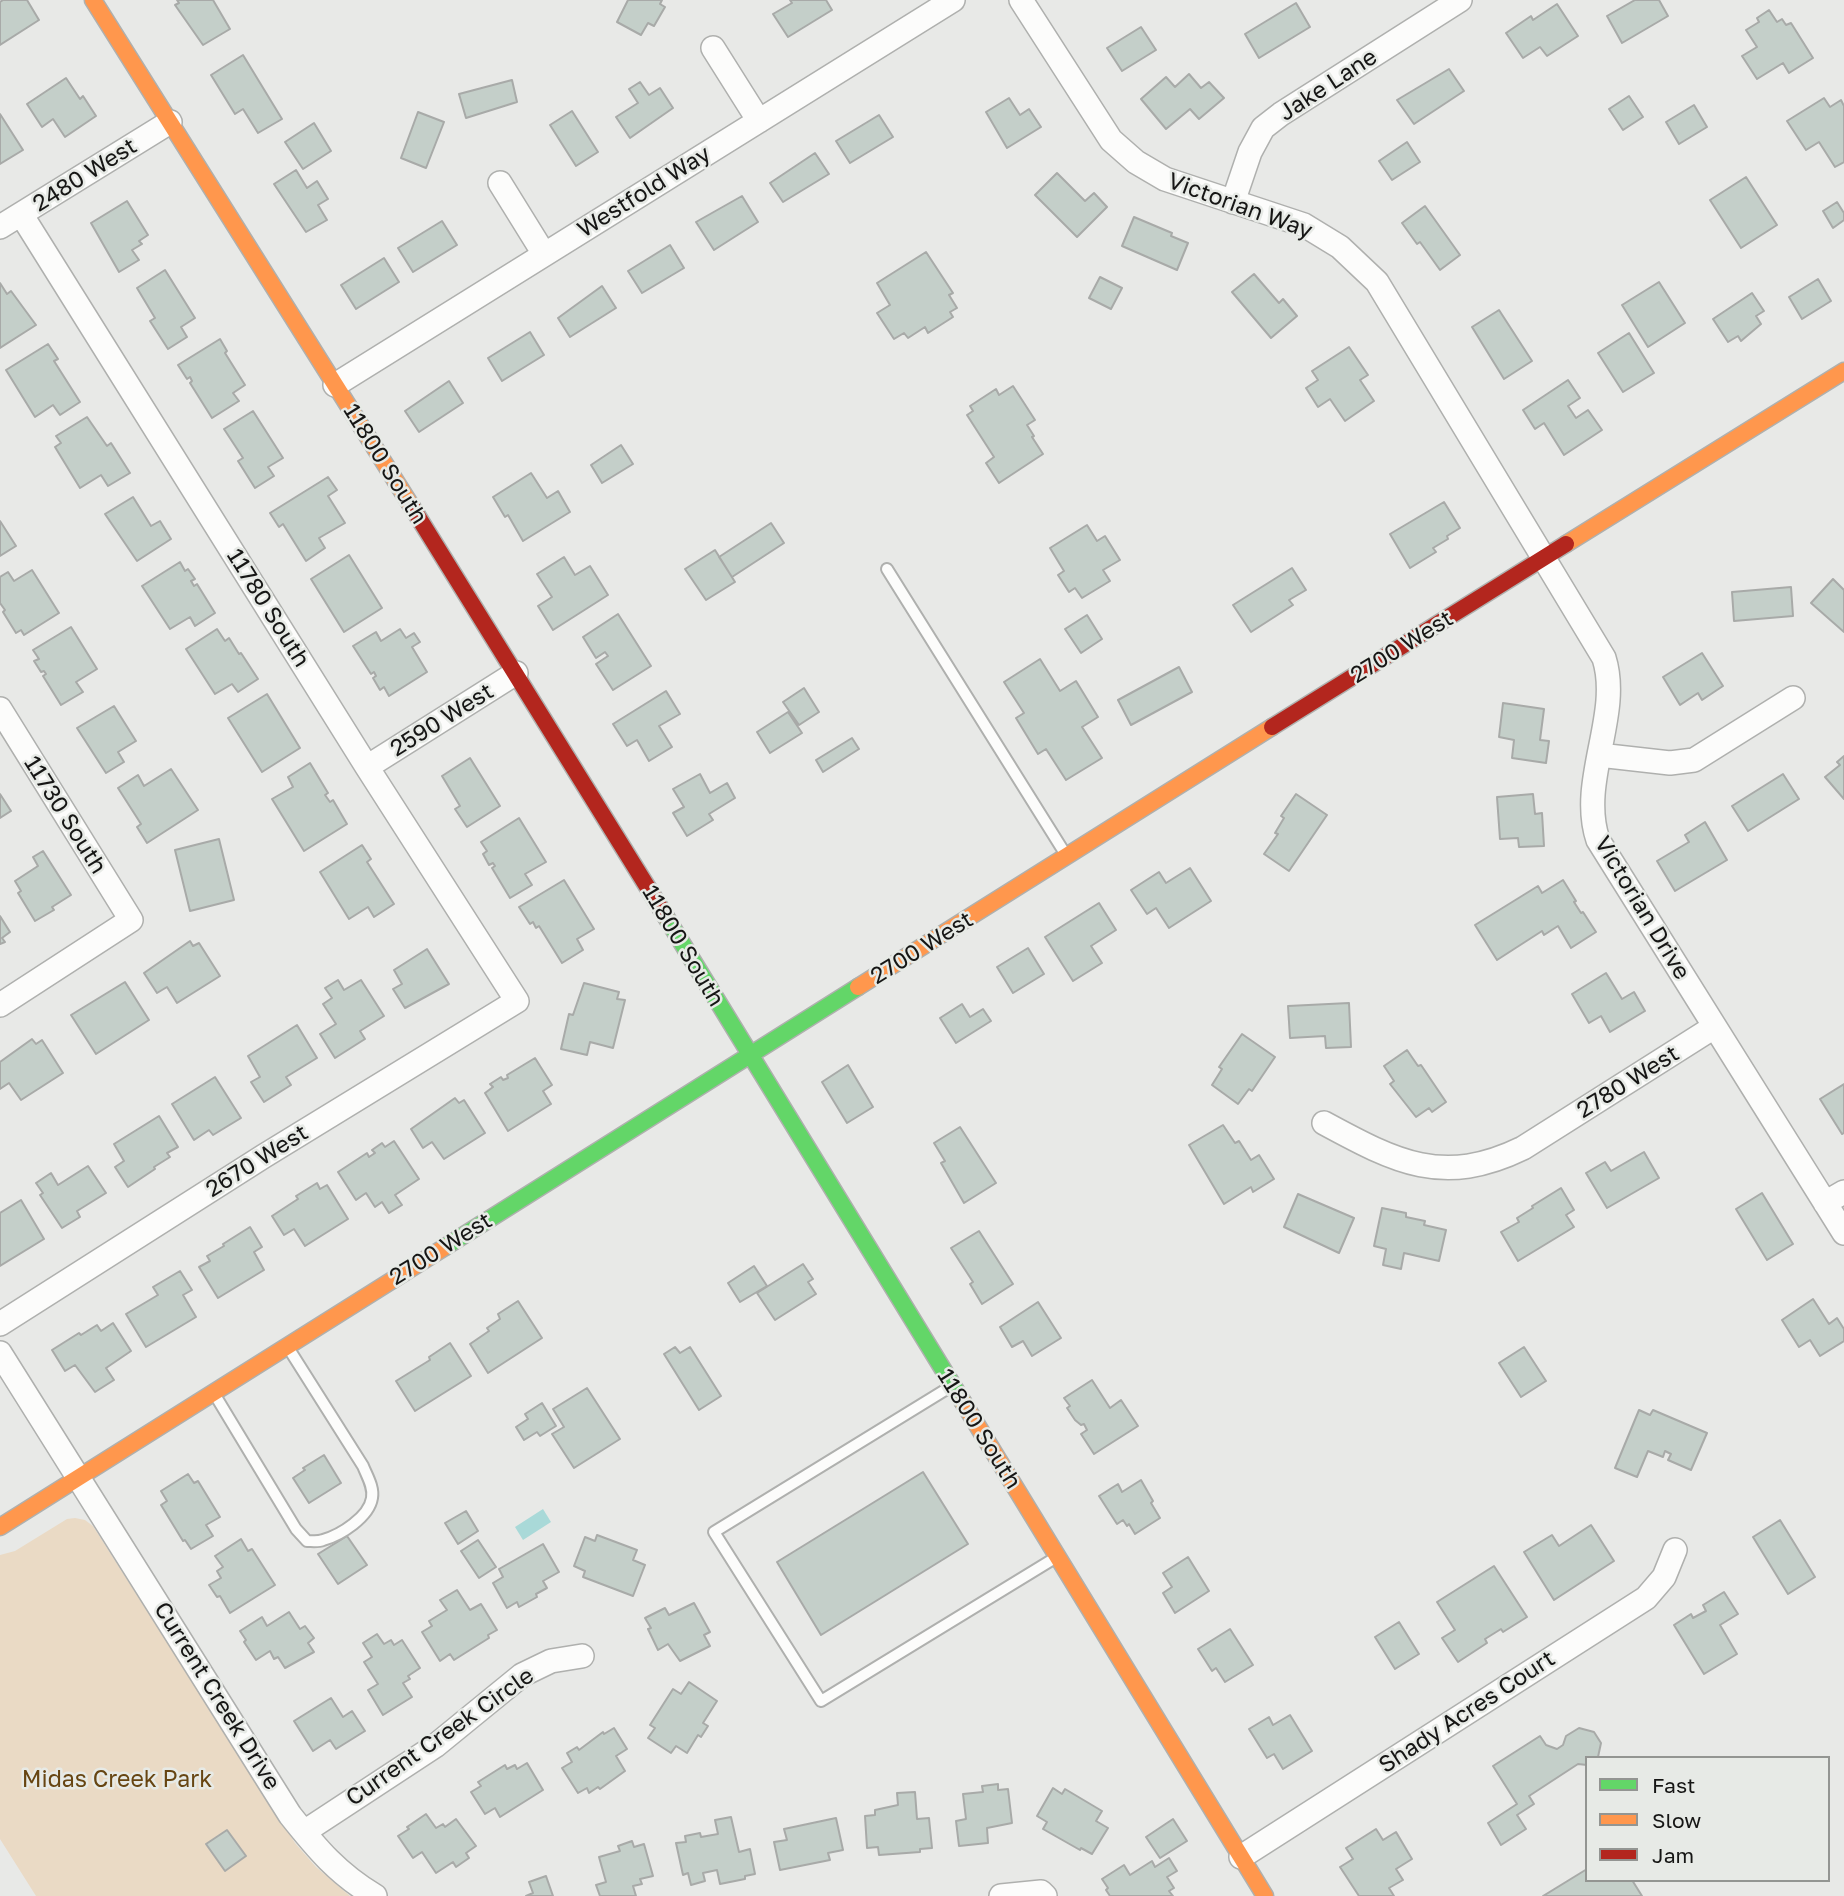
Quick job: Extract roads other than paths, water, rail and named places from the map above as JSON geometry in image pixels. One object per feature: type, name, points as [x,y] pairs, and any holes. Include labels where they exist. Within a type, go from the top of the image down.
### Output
[{"type":"main road","name":"11800 South","points":[[93,0],[516,673],[1265,1896]]},
{"type":"main road","name":"2700 West","points":[[0,1527],[750,1054],[1844,371]]},
{"type":"street","name":"Westfold Way","points":[[335,385],[953,0]]},
{"type":"street","name":"Victorian Way","points":[[1021,0],[1111,140],[1136,162],[1165,179],[1304,225],[1340,247],[1377,282],[1542,558]]},
{"type":"street","name":"Jake Lane","points":[[1233,202],[1250,152],[1264,128],[1281,114],[1460,0]]},
{"type":"street","points":[[713,48],[759,121]]},
{"type":"street","name":"2480 West","points":[[0,227],[170,122]]},
{"type":"street","points":[[500,183],[544,254]]},
{"type":"street","name":"11780 South","points":[[21,214],[517,1001]]},
{"type":"street","name":"Victorian Drive","points":[[1542,558],[1598,646],[1608,671],[1609,684],[1591,814],[1598,840],[1714,1027],[1835,1198],[1844,1233]]},
{"type":"street","name":"2590 West","points":[[367,766],[516,673]]},
{"type":"street","points":[[1599,755],[1670,764],[1694,760],[1793,698]]},
{"type":"street","name":"11730 South","points":[[0,709],[131,920],[0,1005]]},
{"type":"street","name":"2670 West","points":[[0,1324],[264,1156],[517,1001]]},
{"type":"street","name":"2780 West","points":[[1324,1123],[1396,1160],[1439,1168],[1461,1168],[1503,1157],[1541,1136],[1714,1027]]},
{"type":"street","name":"Current Creek Drive","points":[[0,1353],[290,1815],[328,1862],[353,1883],[375,1896]]},
{"type":"street","name":"Shady Acres Court","points":[[1241,1857],[1646,1598],[1664,1577],[1675,1550]]},
{"type":"street","name":"Current Creek Circle","points":[[304,1832],[435,1746],[522,1675],[551,1661],[582,1656]]},
{"type":"street","points":[[1001,1896],[1043,1894]]},
{"type":"lane","points":[[887,569],[1067,858]]},
{"type":"lane","points":[[214,1393],[296,1529],[307,1541],[322,1541],[344,1531],[366,1512],[372,1499],[372,1487],[363,1466],[286,1346]]},
{"type":"lane","points":[[952,1386],[714,1532],[821,1701],[1057,1557]]},
{"type":"water","points":[[543,1509],[551,1522],[523,1540],[515,1527]]},
{"type":"park label","name":"Midas Creek Park","points":[[117,1780]]}]
